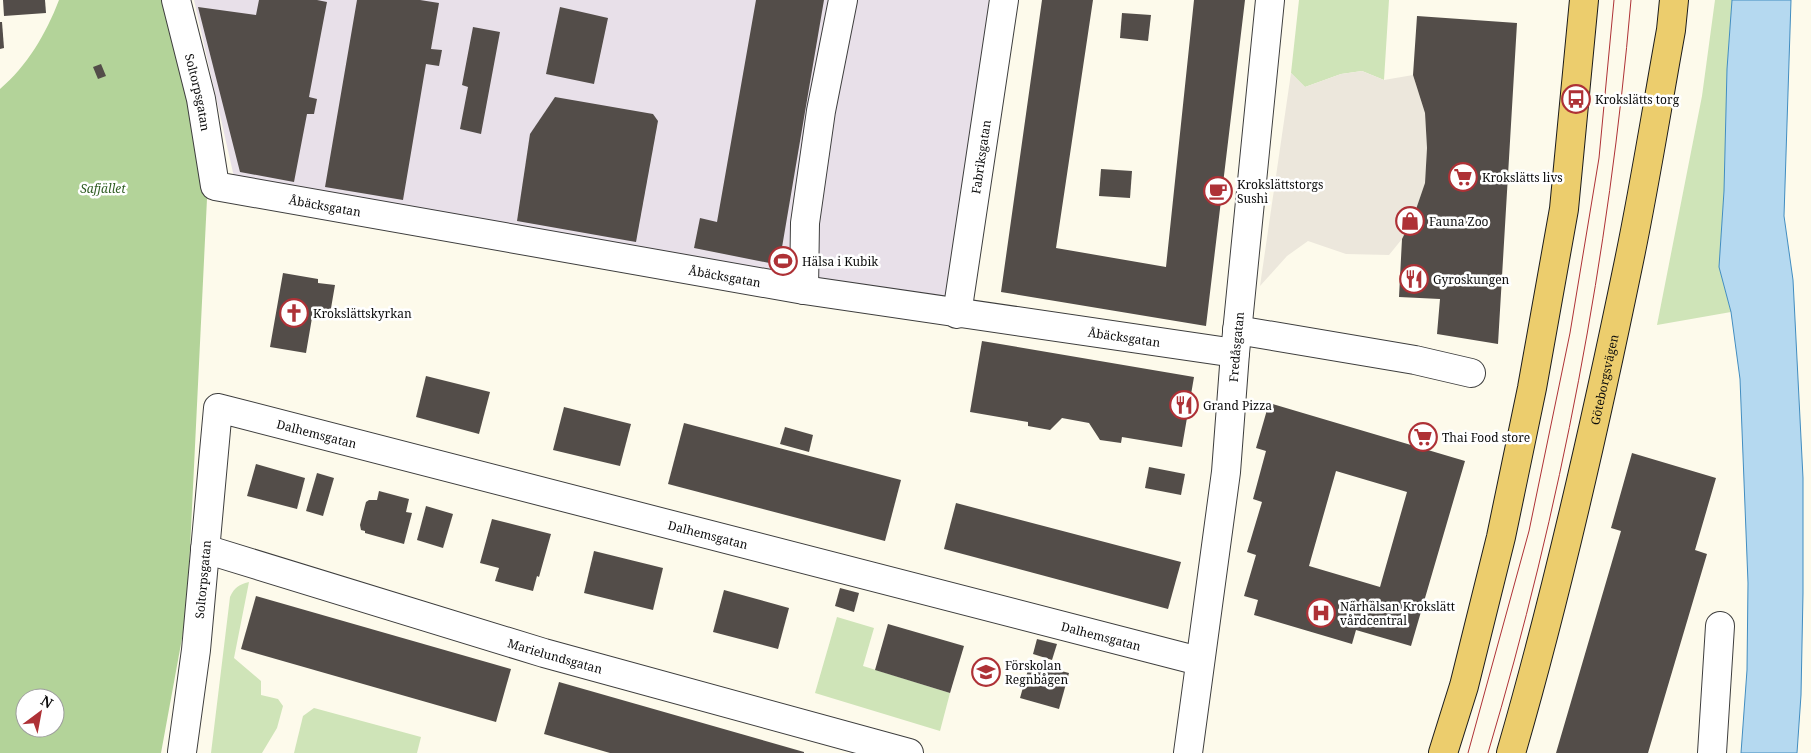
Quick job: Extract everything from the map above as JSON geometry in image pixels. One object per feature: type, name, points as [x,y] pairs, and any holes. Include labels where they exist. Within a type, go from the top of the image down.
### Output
[{"type":"main road","points":[[1443,753],[1464,686],[1501,537],[1537,360],[1564,209],[1584,0]]},
{"type":"main road","name":"Göteborgsvägen","points":[[1511,753],[1538,659],[1583,474],[1629,259],[1671,30],[1674,0]]},
{"type":"street","name":"Soltorpsgatan","points":[[176,0],[201,99],[215,186]]},
{"type":"street","points":[[804,290],[805,223],[821,111],[843,0]]},
{"type":"street","name":"Fabriksgatan","points":[[957,314],[1004,0]]},
{"type":"street","name":"Fredåsgatan","points":[[1188,753],[1226,472],[1236,342],[1270,0]]},
{"type":"street","name":"Åbäcksgatan","points":[[215,186],[804,290],[957,314],[1415,360],[1471,373]]},
{"type":"street","name":"Soltorpsgatan","points":[[182,752],[196,650],[218,408]]},
{"type":"street","name":"Dalhemsgatan","points":[[218,408],[1199,661]]},
{"type":"street","name":"Marielundsgatan","points":[[205,549],[544,653],[909,753]]},
{"type":"street","points":[[1712,753],[1720,626]]},
{"type":"shaded area","points":[[194,0],[997,0],[953,299],[791,275],[234,177]]},
{"type":"shaded area","points":[[1362,71],[1384,80],[1413,75],[1425,113],[1427,148],[1425,183],[1414,215],[1402,239],[1389,255],[1346,254],[1308,241],[1287,256],[1260,286],[1291,73],[1305,87],[1341,74]]},
{"type":"green space","name":"Safjället","points":[[59,0],[167,0],[208,178],[187,611],[161,753],[0,753],[0,89],[19,70],[42,37]]},
{"type":"green space","points":[[1299,0],[1389,0],[1384,80],[1362,71],[1341,74],[1305,87],[1291,73]]},
{"type":"green space","points":[[1715,0],[1732,0],[1727,69],[1724,191],[1719,267],[1731,312],[1657,325],[1702,96]]},
{"type":"green space","points":[[249,582],[234,658],[261,681],[261,695],[278,699],[283,706],[277,728],[262,753],[211,753],[230,597],[237,587]]},
{"type":"green space","points":[[837,617],[874,628],[863,666],[950,693],[940,731],[815,693]]},
{"type":"green space","points":[[314,708],[421,737],[417,753],[294,753],[303,716]]},
{"type":"water","points":[[1732,0],[1791,0],[1784,216],[1793,280],[1803,478],[1801,695],[1797,753],[1741,753],[1747,670],[1748,583],[1740,379],[1731,312],[1719,267],[1724,191],[1727,69]]},
{"type":"building","points":[[3,0],[45,0],[46,13],[4,16]]},
{"type":"building","points":[[259,0],[317,0],[327,2],[309,97],[317,99],[314,114],[307,114],[294,182],[240,172],[198,7],[256,15]]},
{"type":"building","points":[[357,0],[420,0],[439,3],[431,49],[442,50],[439,66],[426,64],[403,200],[325,187]]},
{"type":"building","points":[[756,0],[824,0],[779,265],[694,248],[700,218],[717,222]]},
{"type":"building","points":[[1042,0],[1093,0],[1056,248],[1166,267],[1194,0],[1245,0],[1206,326],[1001,292]]},
{"type":"building","points":[[560,7],[608,18],[594,84],[546,74]]},
{"type":"building","points":[[1122,13],[1151,15],[1148,41],[1120,38]]},
{"type":"building","points":[[1417,16],[1517,23],[1498,344],[1437,334],[1440,299],[1399,297],[1402,239],[1414,215],[1425,183],[1427,148],[1425,113],[1413,75]]},
{"type":"building","points":[[0,22],[2,22],[4,48],[0,49]]},
{"type":"building","points":[[473,27],[500,32],[481,134],[460,129],[468,87],[462,85]]},
{"type":"building","points":[[101,64],[106,76],[98,79],[93,67]]},
{"type":"building","points":[[555,97],[653,114],[658,121],[636,242],[517,221],[530,134]]},
{"type":"building","points":[[1101,169],[1132,171],[1130,198],[1099,196]]},
{"type":"building","name":"Krokslättskyrkan","points":[[283,273],[318,279],[318,283],[335,285],[330,314],[313,312],[306,353],[270,347]]},
{"type":"building","points":[[982,341],[1194,377],[1182,447],[1122,437],[1121,443],[1100,440],[1089,423],[1062,418],[1050,430],[1028,426],[1028,422],[970,412]]},
{"type":"building","points":[[426,376],[490,392],[479,434],[416,417]]},
{"type":"building","points":[[1269,403],[1465,461],[1411,646],[1356,630],[1352,644],[1254,615],[1258,600],[1244,596],[1256,555],[1247,552],[1262,502],[1253,499],[1266,451],[1256,448]],"holes":[[[1336,471],[1407,492],[1380,587],[1309,566]]]},
{"type":"building","points":[[564,407],[631,424],[620,466],[553,450]]},
{"type":"building","points":[[684,423],[901,480],[885,541],[668,484]]},
{"type":"building","points":[[785,427],[813,435],[809,452],[780,444]]},
{"type":"building","points":[[1632,453],[1716,478],[1695,550],[1707,554],[1648,753],[1556,753],[1621,531],[1611,528]]},
{"type":"building","points":[[256,464],[305,478],[297,509],[247,496]]},
{"type":"building","points":[[1149,467],[1185,474],[1181,495],[1145,488]]},
{"type":"building","points":[[317,473],[334,478],[323,516],[306,511]]},
{"type":"building","points":[[379,491],[409,499],[406,512],[412,513],[404,544],[365,533],[365,531],[361,530],[360,525],[366,502],[377,500]]},
{"type":"building","points":[[956,503],[1181,562],[1168,609],[944,549]]},
{"type":"building","points":[[426,506],[453,514],[443,548],[417,540]]},
{"type":"building","points":[[492,519],[551,534],[539,577],[537,576],[533,591],[495,581],[499,568],[480,563]]},
{"type":"building","points":[[594,551],[663,568],[653,610],[584,593]]},
{"type":"building","points":[[840,588],[859,593],[854,612],[835,606]]},
{"type":"building","points":[[724,590],[789,608],[778,649],[713,632]]},
{"type":"building","points":[[256,596],[511,669],[496,722],[241,649]]},
{"type":"building","points":[[888,624],[964,646],[950,693],[875,670]]},
{"type":"building","points":[[1037,639],[1057,644],[1052,660],[1033,654]]},
{"type":"building","points":[[1030,663],[1069,673],[1059,709],[1020,698]]},
{"type":"building","points":[[559,682],[804,753],[610,753],[544,734]]},
{"type":"tram line","points":[[1468,753],[1529,531],[1570,333],[1599,158],[1614,0]]},
{"type":"tram line","points":[[1488,753],[1538,568],[1579,380],[1610,191],[1622,96],[1631,0]]},
{"type":"place","name":"Krokslätts torg","points":[[1576,99]]},
{"type":"place","name":"Krokslätts livs","points":[[1463,177]]},
{"type":"place","name":"Krokslättstorgs Sushi","points":[[1218,191]]},
{"type":"place","name":"Fauna Zoo","points":[[1410,221]]},
{"type":"place","name":"Hälsa i Kubik","points":[[783,261]]},
{"type":"place","name":"Gyroskungen","points":[[1414,279]]},
{"type":"place","name":"Krokslättskyrkan","points":[[294,313]]},
{"type":"place","name":"Grand Pizza","points":[[1184,405]]},
{"type":"place","name":"Thai Food store","points":[[1423,437]]},
{"type":"place","name":"Närhälsan Krokslätt vårdcentral","points":[[1321,613]]},
{"type":"place","name":"Förskolan Regnbågen","points":[[986,672]]}]
